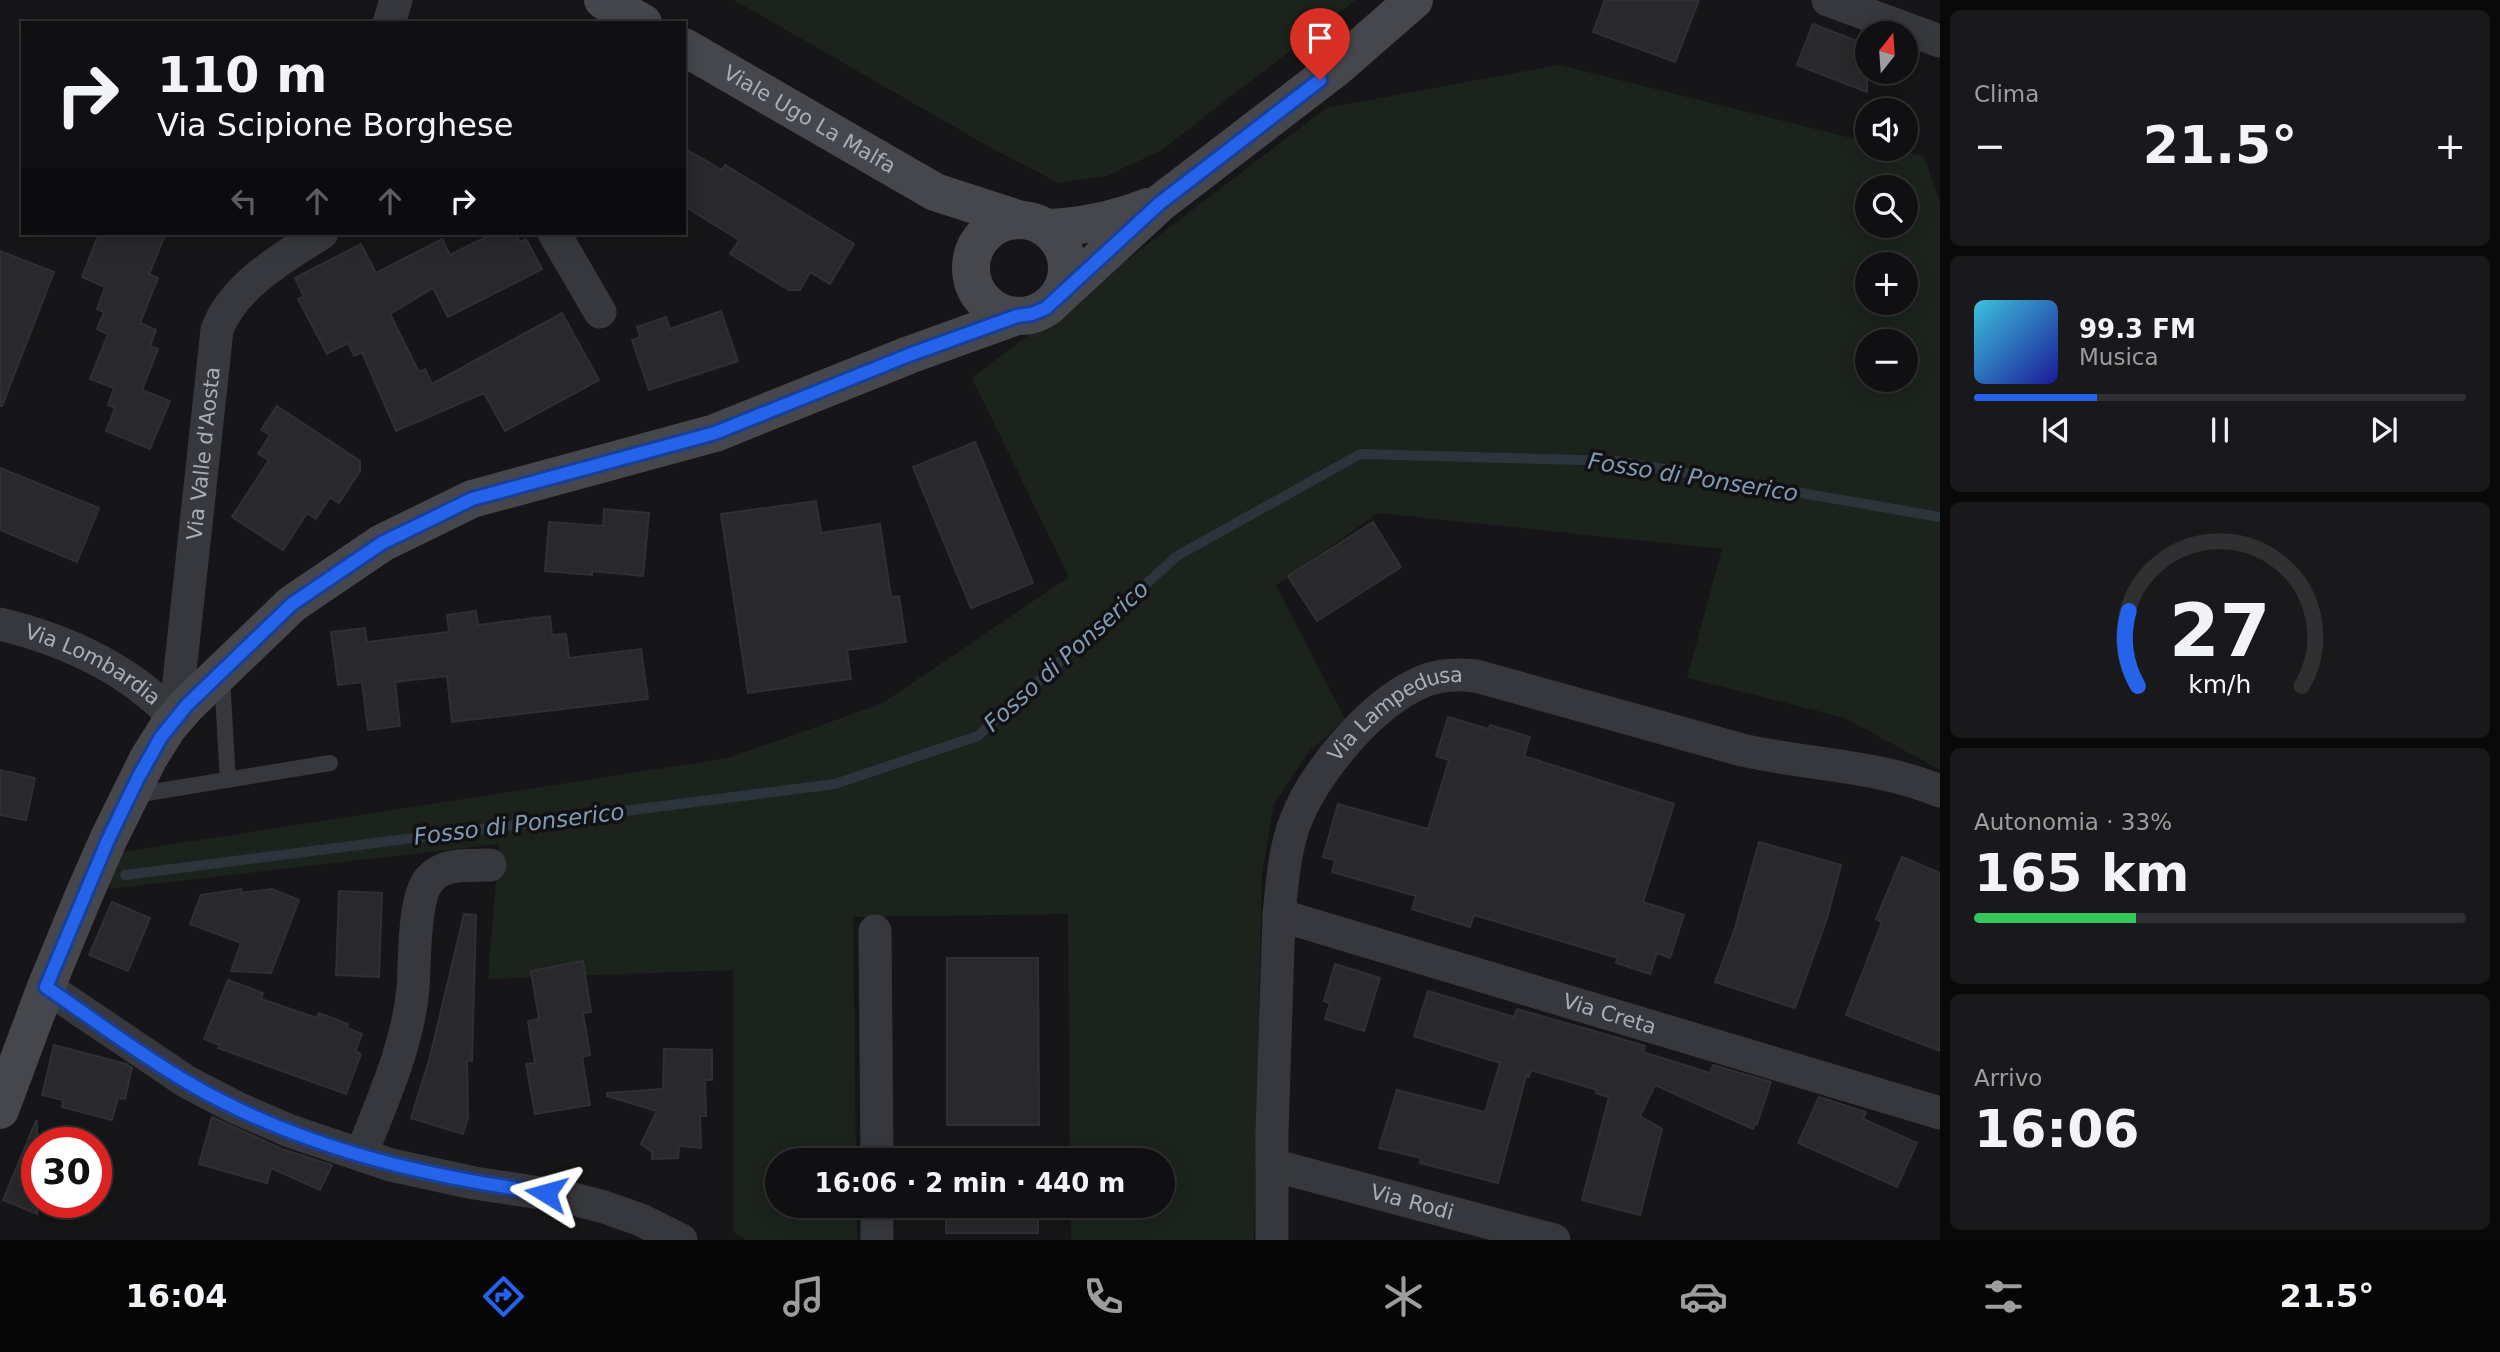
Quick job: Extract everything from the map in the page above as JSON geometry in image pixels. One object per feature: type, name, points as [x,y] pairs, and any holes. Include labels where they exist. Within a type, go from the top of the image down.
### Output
[{"type":"main road","points":[[603,0],[640,21]]},
{"type":"main road","points":[[0,1110],[46,987],[129,796],[148,759],[175,718],[292,604],[382,543],[472,499],[715,433],[909,355],[1046,308],[1160,203],[1336,68],[1414,0]]},
{"type":"main road","name":"Viale Ugo La Malfa","points":[[686,48],[935,192],[1033,224]]},
{"type":"main road","points":[[935,192],[987,304],[1001,313],[1017,316]]},
{"type":"main road","points":[[909,355],[974,276],[975,248],[988,231],[1007,221],[1033,224],[1095,223],[1160,203]]},
{"type":"main road","points":[[1033,224],[1057,238],[1065,253],[1065,284],[1057,298]]},
{"type":"street","points":[[390,21],[396,0]]},
{"type":"street","points":[[1828,0],[1940,41]]},
{"type":"street","name":"Via Valle d'Aosta","points":[[175,718],[217,330],[227,308],[243,289],[317,235]]},
{"type":"street","points":[[555,235],[600,312]]},
{"type":"street","name":"Via Lombardia","points":[[0,624],[48,638],[110,665],[149,693],[175,718]]},
{"type":"street","name":"Via Lampedusa","points":[[1272,1240],[1279,915],[1282,880],[1292,829],[1321,773],[1351,738],[1393,699],[1415,685],[1446,675],[1465,675],[1732,748],[1864,769],[1915,781],[1940,791]]},
{"type":"street","points":[[361,1156],[396,1063],[407,1025],[419,902],[425,885],[430,878],[449,867],[490,865]]},
{"type":"street","name":"Via Creta","points":[[1279,915],[1940,1113]]},
{"type":"street","points":[[875,931],[877,1148]]},
{"type":"street","points":[[46,987],[160,1065],[212,1096],[290,1131],[361,1156],[452,1178],[581,1200],[625,1214],[663,1236]]},
{"type":"street","name":"Via Rodi","points":[[1272,1165],[1554,1240]]},
{"type":"street","points":[[877,1218],[877,1240]]},
{"type":"lane","points":[[222,673],[228,780]]},
{"type":"lane","points":[[129,796],[330,763]]},
{"type":"shaded area","points":[[734,0],[1356,0],[1160,151],[1106,176],[1059,183],[993,149]]},
{"type":"shaded area","points":[[1559,65],[1855,139],[1855,161],[1918,161],[1918,155],[1924,156],[1940,203],[1940,770],[1845,718],[1687,678],[1722,549],[1378,513],[1276,585],[1345,719],[1308,753],[1274,804],[1262,875],[1254,1240],[1071,1240],[1071,1218],[1175,1218],[1175,1148],[1070,1148],[1068,914],[853,917],[856,1148],[765,1148],[765,1218],[857,1218],[857,1240],[746,1240],[733,1232],[733,970],[488,979],[499,844],[100,890],[122,852],[728,758],[881,704],[1069,577],[972,378],[1326,108]]},
{"type":"building","points":[[1605,0],[1699,0],[1675,62],[1593,32]]},
{"type":"building","points":[[1813,24],[1855,40],[1855,84],[1867,84],[1867,92],[1797,65]]},
{"type":"building","points":[[686,149],[722,170],[725,165],[854,244],[830,284],[810,272],[800,290],[789,290],[730,254],[739,240],[686,207]]},
{"type":"building","points":[[98,235],[165,235],[149,274],[158,278],[140,323],[156,330],[150,346],[158,349],[142,390],[170,401],[150,449],[106,431],[115,408],[108,405],[114,388],[90,379],[108,334],[97,329],[104,312],[97,309],[105,287],[82,277]]},
{"type":"building","points":[[490,235],[516,235],[520,242],[526,239],[542,269],[448,317],[433,288],[390,314],[419,372],[425,369],[432,384],[562,313],[599,380],[505,431],[484,393],[396,431],[362,352],[354,356],[348,343],[327,354],[298,299],[304,297],[295,278],[361,244],[376,273],[442,239],[450,255]]},
{"type":"building","points":[[0,251],[54,272],[2,406],[0,406]]},
{"type":"building","points":[[721,311],[738,361],[649,390],[632,340],[640,337],[637,327],[666,317],[670,329]]},
{"type":"building","points":[[277,406],[360,461],[360,471],[339,503],[330,497],[316,519],[307,513],[283,550],[232,517],[269,460],[258,454],[270,435],[261,430]]},
{"type":"building","points":[[975,442],[1033,583],[971,608],[913,467]]},
{"type":"building","points":[[0,468],[99,508],[77,562],[0,530]]},
{"type":"building","points":[[816,501],[821,533],[880,524],[891,597],[899,596],[906,642],[847,650],[851,679],[748,693],[721,514]]},
{"type":"building","points":[[604,509],[649,513],[643,576],[592,571],[592,575],[545,571],[549,522],[603,526]]},
{"type":"building","points":[[1373,522],[1401,567],[1317,621],[1288,576]]},
{"type":"building","points":[[476,611],[478,625],[550,616],[552,635],[566,634],[569,658],[641,649],[648,699],[452,722],[447,676],[395,682],[400,726],[368,730],[362,682],[338,685],[331,632],[365,628],[367,642],[449,632],[447,615]]},
{"type":"building","points":[[1448,717],[1489,729],[1490,725],[1530,737],[1524,756],[1674,804],[1643,902],[1684,915],[1670,958],[1657,953],[1650,974],[1616,963],[1618,958],[1474,915],[1470,927],[1412,909],[1416,896],[1332,872],[1335,860],[1323,857],[1338,804],[1428,829],[1449,760],[1436,756]]},
{"type":"building","points":[[0,770],[35,778],[26,820],[0,815]]},
{"type":"building","points":[[1759,842],[1841,865],[1827,918],[1795,1008],[1715,982],[1735,928]]},
{"type":"building","points":[[1902,857],[1940,873],[1940,1051],[1846,1015],[1882,922],[1876,919]]},
{"type":"building","points":[[241,889],[242,893],[272,889],[299,900],[271,973],[231,971],[241,943],[190,924],[201,895]]},
{"type":"building","points":[[339,891],[382,893],[379,977],[336,975]]},
{"type":"building","points":[[112,902],[150,918],[128,971],[89,955]]},
{"type":"building","points":[[464,914],[476,915],[472,1061],[467,1060],[468,1118],[463,1134],[411,1118],[430,1057]]},
{"type":"building","points":[[947,958],[1038,958],[1039,1125],[947,1125]]},
{"type":"building","points":[[583,961],[591,1012],[583,1013],[590,1055],[582,1057],[590,1105],[535,1114],[526,1064],[535,1063],[528,1021],[539,1019],[531,971]]},
{"type":"building","points":[[1335,964],[1380,978],[1364,1031],[1325,1019],[1330,1003],[1324,1001]]},
{"type":"building","points":[[228,980],[263,993],[261,999],[317,1018],[319,1013],[348,1024],[347,1028],[362,1034],[355,1051],[361,1054],[346,1094],[218,1048],[220,1045],[204,1039]]},
{"type":"building","points":[[1428,991],[1514,1017],[1517,1009],[1608,1035],[1645,1046],[1643,1052],[1710,1073],[1713,1065],[1771,1082],[1757,1124],[1755,1123],[1753,1129],[1655,1085],[1640,1116],[1662,1129],[1640,1215],[1582,1200],[1609,1097],[1596,1093],[1597,1090],[1531,1070],[1529,1077],[1526,1076],[1498,1183],[1420,1163],[1421,1158],[1379,1148],[1397,1090],[1485,1112],[1500,1063],[1414,1036]]},
{"type":"building","points":[[54,1045],[126,1064],[132,1068],[125,1099],[118,1098],[112,1120],[62,1107],[63,1100],[42,1095]]},
{"type":"building","points":[[664,1049],[712,1050],[712,1080],[705,1080],[706,1116],[700,1116],[701,1148],[679,1146],[678,1158],[652,1159],[652,1152],[641,1144],[657,1111],[607,1096],[607,1093],[663,1089]]},
{"type":"building","points":[[1819,1097],[1866,1112],[1863,1119],[1917,1143],[1897,1187],[1798,1143]]},
{"type":"building","points":[[212,1117],[282,1149],[332,1165],[320,1190],[271,1168],[267,1183],[199,1164]]},
{"type":"building","points":[[21,1157],[21,1207],[3,1200]]},
{"type":"building","points":[[946,1218],[1038,1218],[1038,1233],[946,1233]]},
{"type":"waterway","name":"Fosso di Ponserico","points":[[125,875],[835,784],[978,736],[1177,556],[1360,454],[1617,461],[1940,517]]},
{"type":"route","points":[[546,1193],[474,1183],[391,1165],[256,1117],[187,1082],[46,987],[118,818],[148,759],[168,727],[187,705],[292,604],[382,543],[472,499],[715,433],[909,355],[1046,308],[1160,203],[1320,80]]}]
